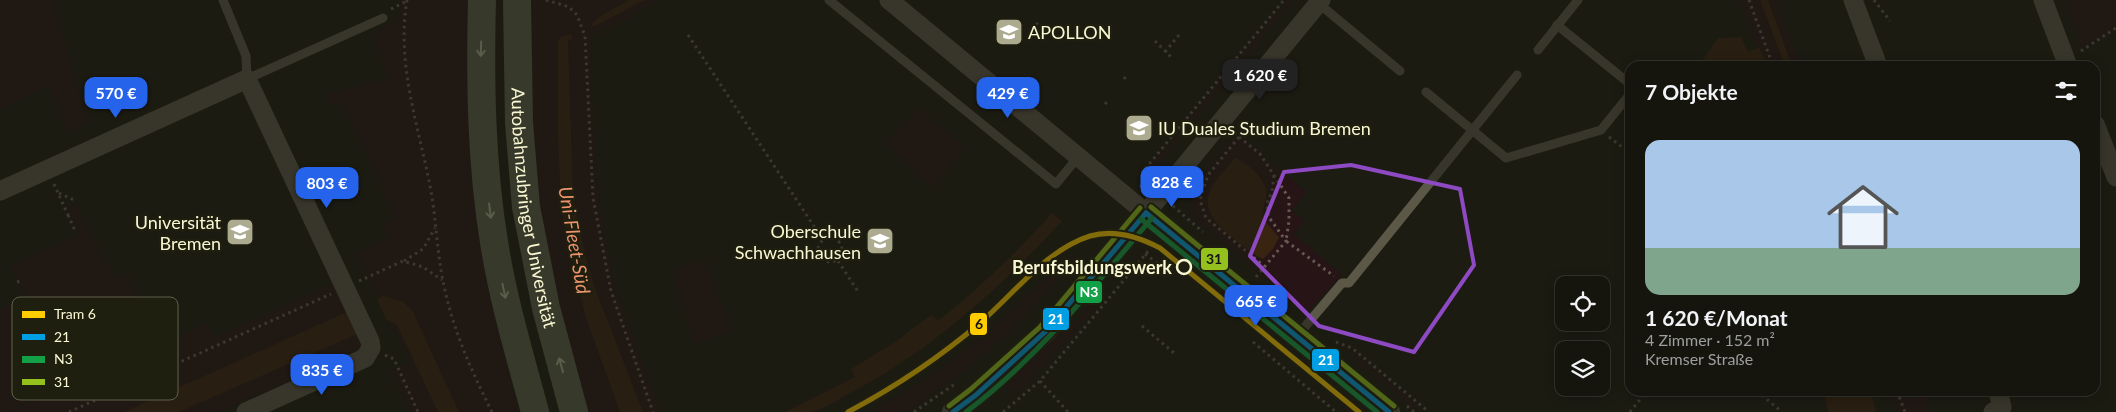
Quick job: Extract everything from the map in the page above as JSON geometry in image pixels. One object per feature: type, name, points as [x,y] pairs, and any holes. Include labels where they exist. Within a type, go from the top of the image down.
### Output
[{"type":"main road","points":[[482,0],[480,91],[487,189],[494,243],[508,311],[535,412]]},
{"type":"main road","name":"Autobahnzubringer Universität","points":[[517,0],[519,123],[526,207],[546,308],[574,412]]},
{"type":"street","points":[[889,0],[1389,412]]},
{"type":"street","points":[[1852,0],[1876,61]]},
{"type":"street","points":[[2043,0],[2066,61]]},
{"type":"street","points":[[953,412],[976,395],[1045,332],[1320,2]]},
{"type":"street","points":[[0,191],[247,79],[346,288],[370,341],[371,348],[365,358],[246,412]]},
{"type":"street","points":[[2100,137],[2116,177]]},
{"type":"street","points":[[1993,412],[2002,407],[1999,396]]},
{"type":"lane","points":[[223,0],[246,56],[247,79],[383,18]]},
{"type":"lane","points":[[829,0],[1056,184],[1078,157]]},
{"type":"lane","points":[[1538,50],[1578,0]]},
{"type":"lane","points":[[1320,2],[1400,71]]},
{"type":"lane","points":[[1558,26],[1625,80]]},
{"type":"lane","points":[[1297,336],[1342,283],[1349,283],[1517,76]]},
{"type":"lane","points":[[1426,92],[1506,158],[1601,130],[1625,100]]},
{"type":"path","points":[[407,0],[402,41],[406,79],[431,190],[442,280],[456,334],[492,412]]},
{"type":"path","points":[[546,0],[570,7],[577,15],[585,36],[593,198],[611,292],[653,412]]},
{"type":"path","points":[[1144,182],[1146,168],[1284,0]]},
{"type":"path","points":[[1749,0],[1771,61]]},
{"type":"path","points":[[1874,0],[1890,22]]},
{"type":"path","points":[[1036,23],[1056,39]]},
{"type":"path","points":[[2070,61],[2116,28]]},
{"type":"path","points":[[688,34],[823,240]]},
{"type":"path","points":[[1165,52],[1179,35]]},
{"type":"path","points":[[1155,41],[1171,57]]},
{"type":"path","points":[[1124,79],[1128,75]]},
{"type":"path","points":[[1105,104],[1109,100]]},
{"type":"path","points":[[1220,122],[1260,154],[1289,198],[1289,221],[1286,241],[1256,277]]},
{"type":"path","points":[[1601,130],[1625,149]]},
{"type":"path","points":[[1239,137],[1208,175],[1200,200],[1206,218],[1264,266]]},
{"type":"path","points":[[48,169],[76,233]]},
{"type":"path","points":[[1274,174],[1272,192],[1267,203],[1268,216],[1286,241],[1342,283]]},
{"type":"path","points":[[58,192],[74,200]]},
{"type":"path","points":[[178,363],[404,261],[423,249],[436,227]]},
{"type":"path","points":[[833,238],[841,243],[843,253],[838,261],[828,263],[819,256],[818,248],[823,240],[833,238]]},
{"type":"path","points":[[1002,412],[1040,381],[1145,254],[1168,271]]},
{"type":"path","points":[[404,261],[423,266],[442,280]]},
{"type":"path","points":[[838,261],[859,293]]},
{"type":"path","points":[[1142,326],[1174,353]]},
{"type":"path","points":[[1333,341],[1352,348],[1430,412]]},
{"type":"path","points":[[1253,342],[1336,412]]},
{"type":"path","points":[[371,348],[394,359],[418,412]]},
{"type":"path","points":[[1040,381],[1068,412]]},
{"type":"path","points":[[914,412],[958,382]]},
{"type":"path","points":[[1630,412],[1643,396]]},
{"type":"path","points":[[1763,396],[1782,412]]},
{"type":"path","points":[[1899,396],[1905,412]]},
{"type":"path","points":[[69,412],[96,400]]},
{"type":"highlighted area","points":[[1351,165],[1460,189],[1474,265],[1414,352],[1319,326],[1250,256],[1284,172]]},
{"type":"shaded area","points":[[0,0],[53,0],[88,124],[67,133],[49,85],[0,109]]},
{"type":"shaded area","points":[[401,0],[470,0],[473,184],[486,280],[512,388],[520,412],[459,412],[413,312],[406,305],[392,297],[377,299],[356,253],[389,238],[383,225],[395,218],[342,102],[330,107],[325,95],[387,78],[372,33],[397,21]]},
{"type":"shaded area","points":[[534,0],[657,0],[631,17],[591,36],[593,110],[599,199],[614,281],[660,412],[588,412],[556,312],[534,174]]},
{"type":"shaded area","points":[[1287,0],[1294,0],[1151,173],[1147,170]]},
{"type":"shaded area","points":[[1739,0],[1777,0],[1799,61],[1762,61]]},
{"type":"shaded area","points":[[2064,0],[2116,0],[2116,26],[2082,48]]},
{"type":"shaded area","points":[[919,108],[965,147],[933,188],[886,143]]},
{"type":"shaded area","points":[[1237,133],[1306,192],[1292,210],[1304,221],[1293,234],[1342,275],[1306,313],[1196,220],[1191,206],[1191,197],[1194,190],[1204,173]]},
{"type":"shaded area","points":[[76,204],[115,278],[128,273],[139,297],[24,297],[10,265],[79,235],[67,208]]},
{"type":"shaded area","points":[[1081,252],[1010,332],[950,382],[905,412],[871,412],[925,379],[971,346],[1060,265]]},
{"type":"shaded area","points":[[706,260],[731,331],[693,344],[672,270]]},
{"type":"shaded area","points":[[334,283],[347,312],[178,388],[178,337],[207,324],[214,337]]},
{"type":"shaded area","points":[[1101,301],[1014,397],[1004,383],[1075,322],[1093,302]]},
{"type":"shaded area","points":[[12,302],[12,400],[32,400],[6,412],[0,412],[0,308]]},
{"type":"shaded area","points":[[386,319],[397,325],[438,412],[409,412],[390,371],[410,362],[396,331],[392,333]]},
{"type":"shaded area","points":[[357,334],[363,346],[220,412],[179,412]]},
{"type":"shaded area","points":[[1351,351],[1425,412],[1419,412],[1348,354]]},
{"type":"shaded area","points":[[1891,396],[1925,396],[1931,412],[1897,412]]},
{"type":"shaded area","points":[[36,400],[151,400],[124,412],[9,412]]},
{"type":"water","points":[[629,0],[645,0],[593,27],[592,23],[597,18]]},
{"type":"water","points":[[1760,0],[1768,0],[1790,61],[1783,61]]},
{"type":"water","name":"Uni-Fleet-Süd","points":[[571,34],[573,38],[568,41],[573,198],[594,286],[643,412],[620,412],[585,315],[561,208],[558,136],[558,41],[561,37]]},
{"type":"water","points":[[1741,37],[1748,52],[1759,47],[1765,61],[1698,61],[1703,60],[1718,38]]},
{"type":"water","points":[[1235,158],[1254,171],[1265,186],[1264,218],[1279,237],[1273,249],[1263,259],[1240,244],[1221,228],[1209,210],[1208,200],[1211,189]]},
{"type":"water","points":[[1052,213],[1062,221],[1039,246],[990,293],[938,336],[882,375],[827,406],[811,412],[785,412],[855,377],[851,369],[895,342],[931,315],[938,321],[997,270]]},
{"type":"water","points":[[383,296],[404,302],[413,312],[459,412],[438,412],[397,325],[386,319],[377,299]]},
{"type":"water","points":[[347,312],[357,334],[179,412],[124,412],[151,400],[178,400],[178,388]]},
{"type":"water","points":[[1825,396],[1872,396],[1876,412],[1828,412]]},
{"type":"tram line","name":"6","points":[[848,412],[900,382],[949,348],[980,323],[1059,251],[1090,236],[1108,233],[1144,240],[1160,248],[1359,412]]},
{"type":"transit line","name":"31","points":[[1151,207],[1394,406]]},
{"type":"transit line","name":"31","points":[[949,406],[971,389],[1040,327],[1140,208]]},
{"type":"transit line","name":"21","points":[[1146,213],[1389,412]]},
{"type":"transit line","name":"21","points":[[953,412],[976,395],[1045,332],[1146,213]]},
{"type":"transit line","name":"N3","points":[[966,412],[992,391],[1041,345],[1087,295],[1152,218]]},
{"type":"transit line","name":"N3","points":[[1141,219],[1377,412]]},
{"type":"place","name":"APOLLON","points":[[1009,32]]},
{"type":"place","name":"IU Duales Studium Bremen","points":[[1139,128]]},
{"type":"place","name":"Universität Bremen","points":[[240,232]]},
{"type":"place","name":"Oberschule Schwachhausen","points":[[880,241]]},
{"type":"place","name":"Berufsbildungswerk","points":[[1184,267]]}]
